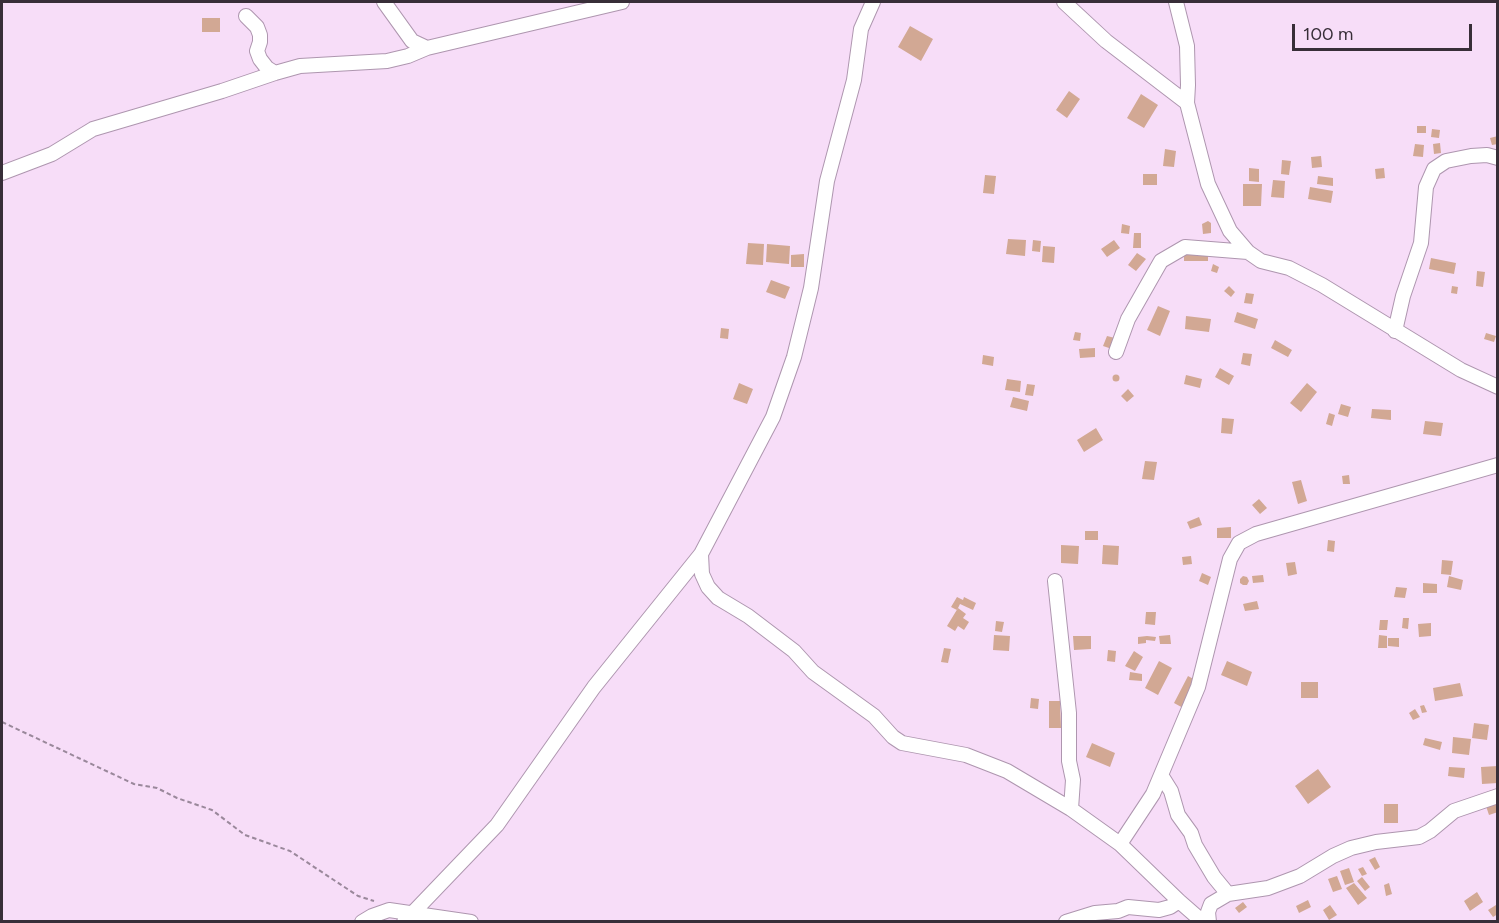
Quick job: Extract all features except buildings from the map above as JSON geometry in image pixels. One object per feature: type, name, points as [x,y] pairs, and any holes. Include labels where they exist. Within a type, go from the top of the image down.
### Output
[{"type":"street","points":[[384,2],[412,41],[427,48]]},
{"type":"street","points":[[2,173],[52,154],[93,129],[222,91],[275,72],[300,66],[387,61],[427,48],[622,2]]},
{"type":"street","points":[[408,918],[497,825],[594,687],[701,555],[773,417],[794,357],[811,288],[827,181],[854,80],[861,29],[873,2]]},
{"type":"street","points":[[1064,2],[1106,41],[1187,104]]},
{"type":"street","points":[[1176,2],[1186,46],[1187,104],[1208,184],[1230,231],[1248,252],[1261,261],[1298,272],[1461,370],[1497,387]]},
{"type":"street","points":[[246,16],[257,27],[260,34],[257,51],[260,59],[267,68],[275,72]]},
{"type":"street","points":[[1395,331],[1403,296],[1421,243],[1426,187],[1434,169],[1446,161],[1471,156],[1487,155],[1497,158]]},
{"type":"street","points":[[1116,352],[1128,319],[1161,261],[1185,247],[1248,252]]},
{"type":"street","points":[[1120,844],[1145,809],[1198,687],[1230,559],[1239,543],[1256,534],[1497,465]]},
{"type":"street","points":[[701,555],[704,578],[708,587],[718,598],[748,616],[794,651],[813,672],[874,716],[893,737],[902,743],[966,755],[998,768],[1071,809],[1120,844],[1203,921]]},
{"type":"street","points":[[680,581],[704,578]]},
{"type":"street","points":[[1055,581],[1069,713],[1070,761],[1073,780],[1071,809]]},
{"type":"street","points":[[1161,775],[1171,791],[1178,815],[1191,833],[1195,845],[1214,877],[1228,894]]},
{"type":"street","points":[[1211,904],[1228,894],[1268,888],[1300,876],[1351,848],[1376,842],[1419,837],[1454,811],[1497,796]]},
{"type":"street","points":[[1209,921],[1208,912],[1214,877]]},
{"type":"street","points":[[1066,921],[1128,907],[1159,910],[1179,901]]},
{"type":"street","points":[[362,921],[389,910],[408,918],[471,921]]},
{"type":"path","points":[[2,723],[36,736],[134,784],[157,788],[177,798],[212,810],[245,835],[291,851],[358,896],[378,902],[389,910]]}]
